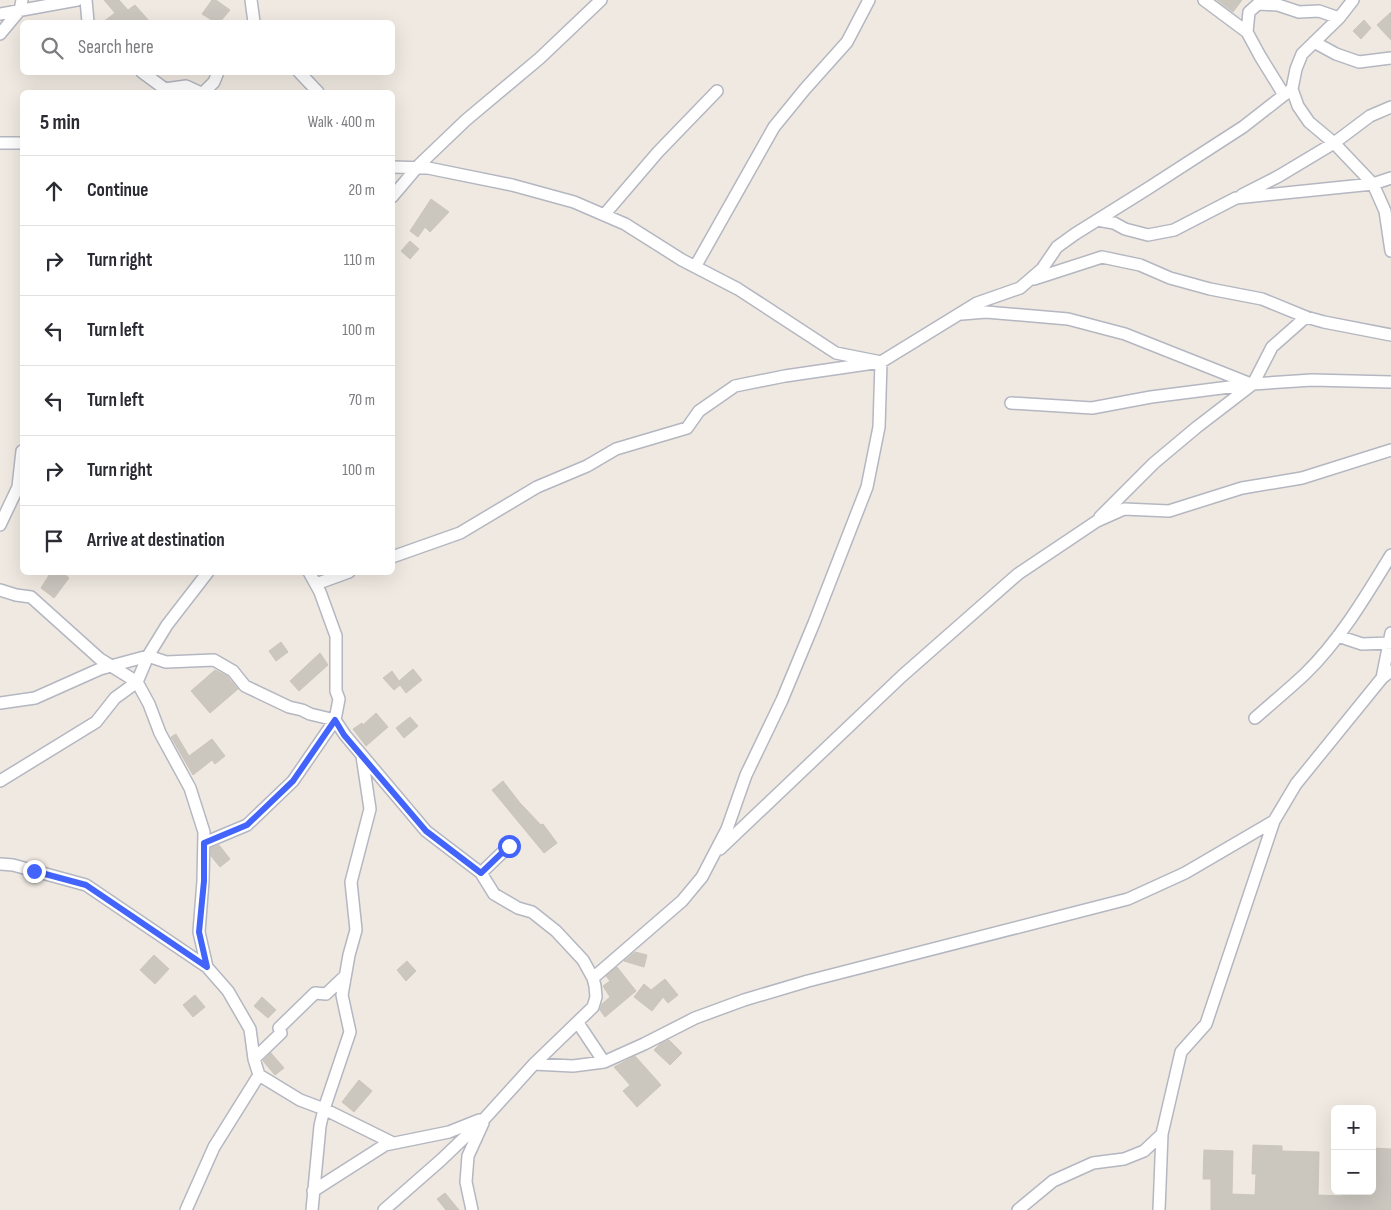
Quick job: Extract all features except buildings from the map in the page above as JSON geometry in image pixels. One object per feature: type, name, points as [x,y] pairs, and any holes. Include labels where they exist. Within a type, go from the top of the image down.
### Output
[{"type":"street","points":[[0,14],[21,5],[77,0]]},
{"type":"street","points":[[86,0],[88,20]]},
{"type":"street","points":[[251,0],[254,20]]},
{"type":"street","points":[[395,194],[418,167],[466,120],[540,58],[601,0]]},
{"type":"street","points":[[695,267],[774,127],[847,42],[869,0]]},
{"type":"street","points":[[1204,0],[1247,32],[1260,56],[1309,122],[1334,143],[1373,184],[1385,211],[1391,251]]},
{"type":"street","points":[[395,556],[460,534],[536,487],[587,466],[616,449],[687,428],[699,411],[735,386],[784,376],[882,362],[977,303],[1020,288],[1042,269],[1058,248],[1075,234],[1243,127],[1288,92],[1302,54],[1339,18],[1353,0]]},
{"type":"street","points":[[1247,32],[1249,12],[1258,4],[1278,5],[1299,12],[1319,11],[1339,18]]},
{"type":"street","points":[[0,34],[21,5]]},
{"type":"street","points":[[1314,42],[1336,54],[1359,62],[1391,58]]},
{"type":"street","points":[[146,75],[165,89],[186,86],[195,90]]},
{"type":"street","points":[[206,90],[214,82],[217,75]]},
{"type":"street","points":[[302,75],[316,90]]},
{"type":"street","points":[[604,215],[658,152],[717,91]]},
{"type":"street","points":[[1097,220],[1148,236],[1174,230],[1279,176],[1334,143],[1370,116],[1391,107]]},
{"type":"street","points":[[0,143],[20,143]]},
{"type":"street","points":[[395,167],[428,168],[512,185],[574,202],[625,224],[695,267],[738,290],[836,353],[882,362]]},
{"type":"street","points":[[1236,198],[1373,184],[1391,178]]},
{"type":"street","points":[[1028,281],[1102,257],[1140,265],[1170,278],[1210,289],[1262,300],[1324,322],[1391,335]]},
{"type":"street","points":[[958,314],[986,312],[1068,319],[1125,334],[1253,384]]},
{"type":"street","points":[[1097,521],[1154,463],[1253,384],[1272,347],[1306,317]]},
{"type":"street","points":[[593,978],[682,900],[702,877],[727,829],[746,775],[793,674],[866,487],[879,427],[882,362]]},
{"type":"street","points":[[1012,403],[1092,408],[1151,397],[1253,384],[1312,380],[1391,382]]},
{"type":"street","points":[[715,852],[725,845],[902,676],[1018,574],[1097,521],[1124,509],[1169,510],[1242,488],[1302,478],[1391,450]]},
{"type":"street","points":[[0,525],[18,487],[20,469]]},
{"type":"street","points":[[1255,718],[1306,674],[1338,636],[1362,604],[1391,555]]},
{"type":"street","points":[[0,781],[96,722],[115,698],[137,682],[148,656],[168,625],[206,575]]},
{"type":"street","points":[[204,843],[247,825],[293,781],[335,720],[339,699],[336,690],[336,636],[311,575]]},
{"type":"street","points":[[316,584],[341,575]]},
{"type":"street","points":[[0,590],[16,595],[31,596],[100,659],[137,682],[149,704],[160,732],[190,788],[204,832],[204,881],[199,932],[207,967]]},
{"type":"street","points":[[1159,1210],[1162,1134],[1181,1052],[1206,1024],[1274,821],[1296,784],[1387,674],[1390,640],[1362,644],[1338,636]]},
{"type":"street","points":[[0,703],[35,698],[100,669],[148,656],[166,662],[214,660],[233,671],[244,686],[290,707],[335,720],[344,735],[426,831],[481,873],[494,894],[518,908],[532,912],[556,931],[582,960],[593,978],[596,997],[593,1007],[534,1064],[486,1117],[442,1160],[384,1210]]},
{"type":"street","points":[[312,1210],[320,1126],[324,1108],[350,1032],[342,995],[349,955],[356,930],[352,882],[370,809],[361,754]]},
{"type":"street","points":[[534,1064],[573,1066],[604,1062],[695,1018],[753,998],[808,981],[1128,899],[1185,873],[1274,821]]},
{"type":"street","points":[[481,873],[509,846]]},
{"type":"street","points":[[0,864],[12,865],[86,885],[207,967],[228,991],[250,1029],[254,1059],[259,1075],[300,1100],[324,1108],[393,1144]]},
{"type":"street","points":[[254,1059],[281,1033],[279,1028],[315,993],[326,994],[345,976]]},
{"type":"street","points":[[578,1023],[604,1062]]},
{"type":"street","points":[[186,1210],[214,1147],[259,1075]]},
{"type":"street","points":[[314,1192],[385,1145],[449,1132],[486,1117]]},
{"type":"street","points":[[472,1210],[466,1182],[468,1156],[486,1117]]},
{"type":"street","points":[[1018,1210],[1053,1181],[1093,1163],[1124,1159],[1144,1151],[1162,1134]]},
{"type":"route","points":[[34,871],[86,885],[207,967],[199,932],[204,881],[204,843],[247,825],[293,781],[335,720],[344,735],[426,831],[481,873],[509,846]]}]
